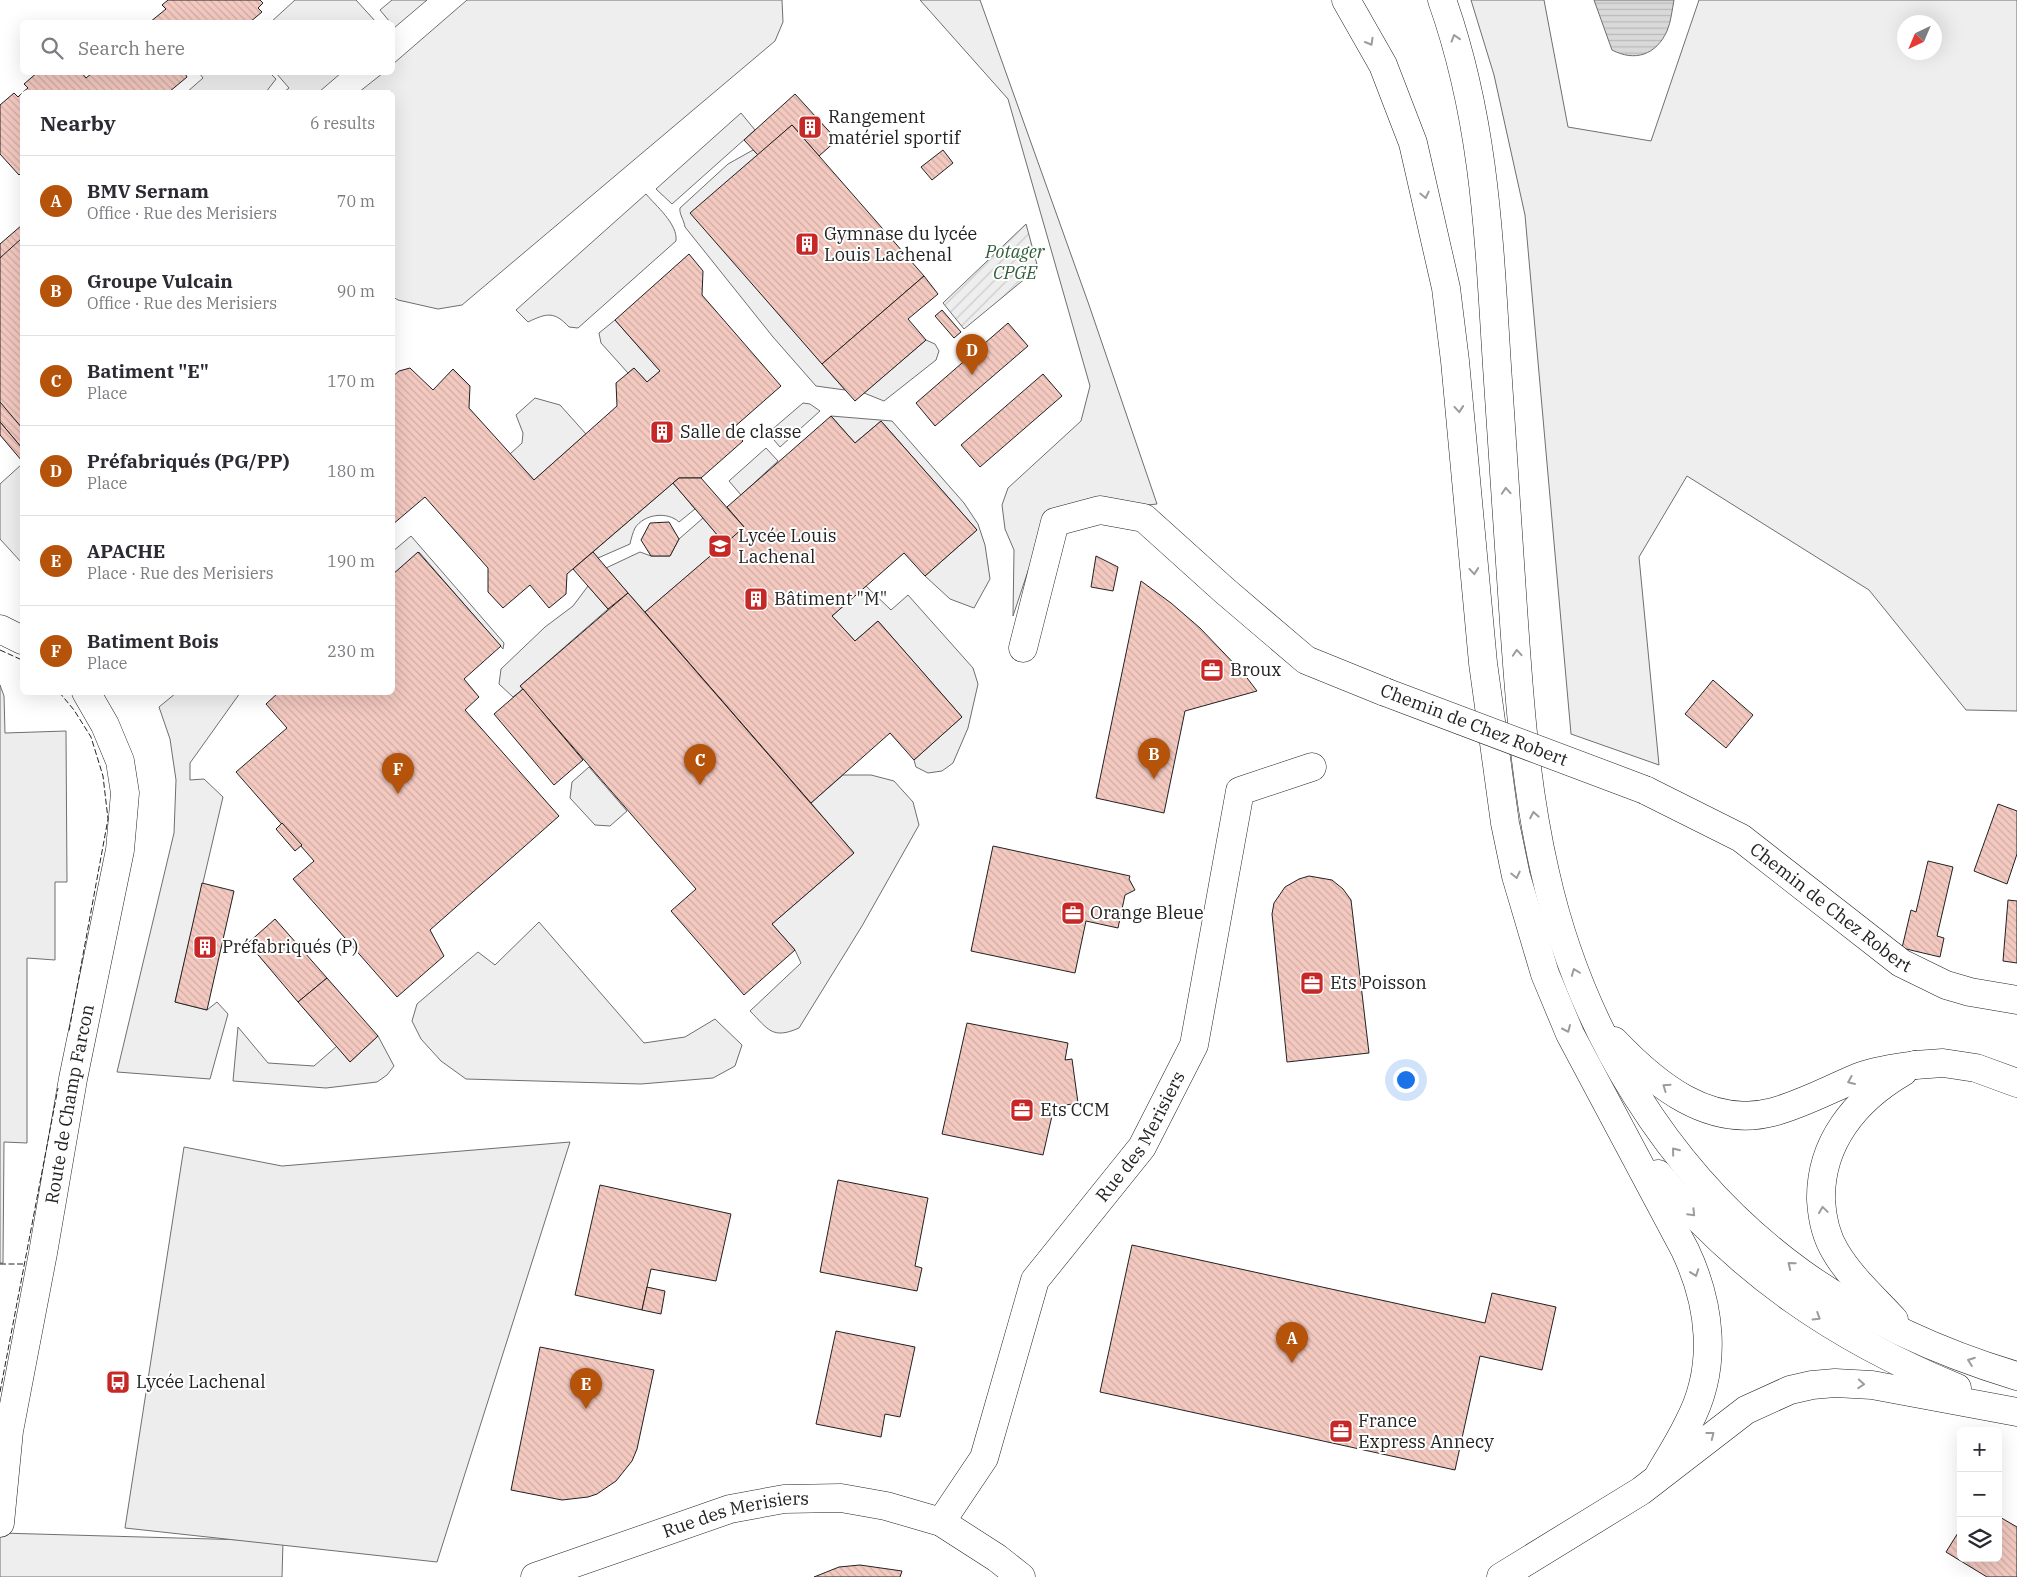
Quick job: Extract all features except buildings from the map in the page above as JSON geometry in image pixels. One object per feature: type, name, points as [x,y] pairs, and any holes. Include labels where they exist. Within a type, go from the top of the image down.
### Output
[{"type":"main road","points":[[1346,0],[1383,65],[1413,143],[1446,288],[1455,361],[1483,664],[1505,823],[1516,876],[1539,956],[1557,1004],[1582,1060],[1695,1270],[1707,1316],[1708,1360],[1702,1389],[1690,1421],[1659,1476]]},
{"type":"main road","points":[[1442,0],[1455,35],[1466,77],[1481,154],[1490,249],[1522,721],[1533,812],[1559,926],[1575,972],[1619,1068],[1639,1101],[1665,1138],[1720,1201],[1754,1234],[1798,1271],[1835,1296],[1907,1335],[1943,1351],[2017,1376]]},
{"type":"main road","name":"Chemin de Chez Robert","points":[[1023,648],[1055,522],[1100,510],[1144,518],[1225,591],[1306,660],[1385,692],[1645,790],[1741,838],[1901,963],[1946,985],[1970,992],[2017,1000]]},
{"type":"main road","points":[[0,629],[20,639]]},
{"type":"main road","name":"Route de Champ Farcon","points":[[0,1523],[9,1431],[43,1253],[73,1079],[120,850],[125,792],[120,761],[105,725],[88,695]]},
{"type":"main road","name":"Rue des Merisiers","points":[[941,1522],[984,1458],[1035,1280],[1142,1147],[1194,1045],[1240,791],[1312,767]]},
{"type":"main road","points":[[1594,1017],[1632,1059],[1662,1084],[1689,1101],[1729,1114],[1753,1116],[1773,1112],[1861,1076],[1915,1065],[1944,1063],[1976,1068],[2017,1082]]},
{"type":"main road","points":[[1582,1060],[1618,1119],[1653,1169],[1706,1227],[1741,1261],[1812,1314],[1864,1344],[1928,1376],[2015,1411]]},
{"type":"main road","points":[[1907,1335],[1850,1272],[1834,1250],[1826,1229],[1821,1189],[1827,1157],[1844,1123],[1867,1097],[1879,1087],[1915,1065]]},
{"type":"main road","points":[[1501,1577],[1641,1491],[1746,1410],[1770,1398],[1812,1385],[1835,1382],[1872,1385],[2015,1411]]},
{"type":"main road","name":"Rue des Merisiers","points":[[535,1577],[730,1509],[784,1499],[841,1498],[886,1506],[941,1522],[997,1558],[1021,1577]]},
{"type":"green space","points":[[295,0],[356,0],[374,20],[273,20]]},
{"type":"green space","points":[[392,0],[427,0],[395,27],[395,20],[388,20],[380,10]]},
{"type":"green space","points":[[467,0],[782,0],[783,22],[775,41],[462,305],[438,309],[395,298],[395,90],[362,90],[380,75],[395,75],[395,62]]},
{"type":"green space","points":[[920,0],[980,0],[1089,305],[1157,504],[1054,515],[1028,571],[1013,616],[1014,550],[1005,529],[1002,505],[1008,488],[1081,421],[1090,386],[1008,99]]},
{"type":"green space","points":[[1471,0],[1544,0],[1568,127],[1651,141],[1699,0],[2017,0],[2017,711],[1966,710],[1869,590],[1687,476],[1639,557],[1659,765],[1571,734],[1525,215],[1494,75]]},
{"type":"green space","points":[[201,75],[272,75],[276,79],[268,90],[189,90],[203,78]]},
{"type":"green space","points":[[278,75],[339,75],[321,90],[286,90],[289,88]]},
{"type":"green space","points":[[741,113],[755,130],[672,204],[656,189]]},
{"type":"green space","points":[[753,150],[758,155],[691,213],[845,390],[816,386],[773,337],[685,227],[680,208],[728,164]]},
{"type":"green space","points":[[646,194],[674,228],[676,241],[578,328],[569,327],[559,318],[550,315],[545,315],[528,322],[516,310]]},
{"type":"green space","name":"Potager CPGE","points":[[1026,224],[1038,268],[964,329],[943,303]]},
{"type":"green space","points":[[615,320],[660,371],[647,382],[634,368],[628,373],[601,343],[599,333]]},
{"type":"green space","points":[[926,340],[935,344],[939,351],[936,360],[884,401],[864,393]]},
{"type":"green space","points":[[535,398],[560,405],[586,434],[534,480],[510,454],[522,443],[523,433],[516,415]]},
{"type":"green space","points":[[803,403],[810,404],[820,411],[780,447],[768,433]]},
{"type":"green space","points":[[831,416],[892,421],[964,503],[978,524],[985,545],[990,579],[974,608],[950,599],[925,576],[977,530],[881,421],[855,443]]},
{"type":"green space","points":[[766,448],[778,461],[741,495],[729,481]]},
{"type":"green space","points":[[673,483],[695,509],[679,522],[662,515],[644,520],[635,528],[630,544],[598,558],[593,552]]},
{"type":"green space","points":[[703,518],[725,544],[645,612],[606,568],[640,552],[651,556],[670,556],[679,539]]},
{"type":"green space","points":[[411,536],[504,643],[503,649],[419,552],[395,573],[395,549]]},
{"type":"green space","points":[[588,586],[608,609],[520,686],[523,689],[513,697],[499,684],[501,669],[545,627],[573,606]]},
{"type":"green space","points":[[866,586],[891,610],[908,595],[973,668],[978,684],[968,728],[953,763],[942,771],[928,773],[916,767],[914,760],[962,717],[878,621],[855,641],[832,616]]},
{"type":"green space","points":[[174,695],[239,695],[190,763],[190,780],[204,779],[223,797],[175,1002],[207,1010],[217,1002],[228,1014],[210,1079],[117,1072],[174,833],[176,780],[170,739],[159,707]]},
{"type":"green space","points":[[589,767],[627,811],[610,826],[595,825],[570,798],[572,782]]},
{"type":"green space","points":[[843,775],[871,775],[894,781],[913,802],[919,825],[862,926],[799,1028],[776,1033],[766,1027],[750,1011],[801,963],[795,950],[772,924],[854,853],[811,803]]},
{"type":"green space","points":[[539,922],[644,1043],[685,1037],[715,1019],[742,1045],[735,1066],[713,1078],[641,1084],[466,1079],[441,1061],[421,1039],[412,1021],[417,1004],[478,952],[495,965]]},
{"type":"green space","points":[[238,1027],[268,1063],[314,1066],[337,1046],[350,1062],[378,1036],[394,1066],[387,1075],[377,1082],[326,1088],[233,1081]]},
{"type":"green space","points":[[0,1533],[283,1541],[282,1577],[0,1577]]},
{"type":"shaded area","points":[[1594,0],[1674,0],[1670,24],[1662,39],[1651,51],[1637,56],[1621,54],[1612,50]]},
{"type":"shaded area","points":[[20,466],[20,561],[0,539],[0,484]]},
{"type":"shaded area","points":[[0,685],[4,696],[5,733],[66,731],[67,882],[55,882],[55,960],[27,958],[27,1143],[4,1142],[3,1263],[0,1263]]},
{"type":"shaded area","points":[[570,1142],[437,1562],[125,1528],[184,1147],[282,1166]]},
{"type":"fence","points":[[0,650],[20,659]]},
{"type":"fence","points":[[62,695],[74,710],[91,737],[103,776],[108,819],[69,1031]]},
{"type":"fence","points":[[0,1392],[58,1088]]},
{"type":"fence","points":[[0,1264],[24,1264]]},
{"type":"place","name":"Rangement matériel sportif","points":[[810,127]]},
{"type":"place","name":"Gymnase du lycée Louis Lachenal","points":[[807,244]]},
{"type":"place","name":"Préfabriqués (PG/PP)","points":[[972,375]]},
{"type":"place","name":"Salle de classe","points":[[662,432]]},
{"type":"place","name":"Lycée Louis Lachenal","points":[[720,546]]},
{"type":"place","name":"Bâtiment \"M\"","points":[[756,599]]},
{"type":"place","name":"Broux","points":[[1212,670]]},
{"type":"place","name":"Groupe Vulcain","points":[[1154,779]]},
{"type":"place","name":"Batiment \"E\"","points":[[700,785]]},
{"type":"place","name":"Batiment Bois","points":[[398,794]]},
{"type":"place","name":"Orange Bleue","points":[[1073,913]]},
{"type":"place","name":"Préfabriqués (P)","points":[[205,947]]},
{"type":"place","name":"Ets Poisson","points":[[1312,983]]},
{"type":"place","name":"Ets CCM","points":[[1022,1110]]},
{"type":"place","name":"BMV Sernam","points":[[1292,1363]]},
{"type":"place","name":"Lycée Lachenal","points":[[118,1382]]},
{"type":"place","name":"APACHE","points":[[586,1409]]},
{"type":"place","name":"France Express Annecy","points":[[1341,1431]]}]
